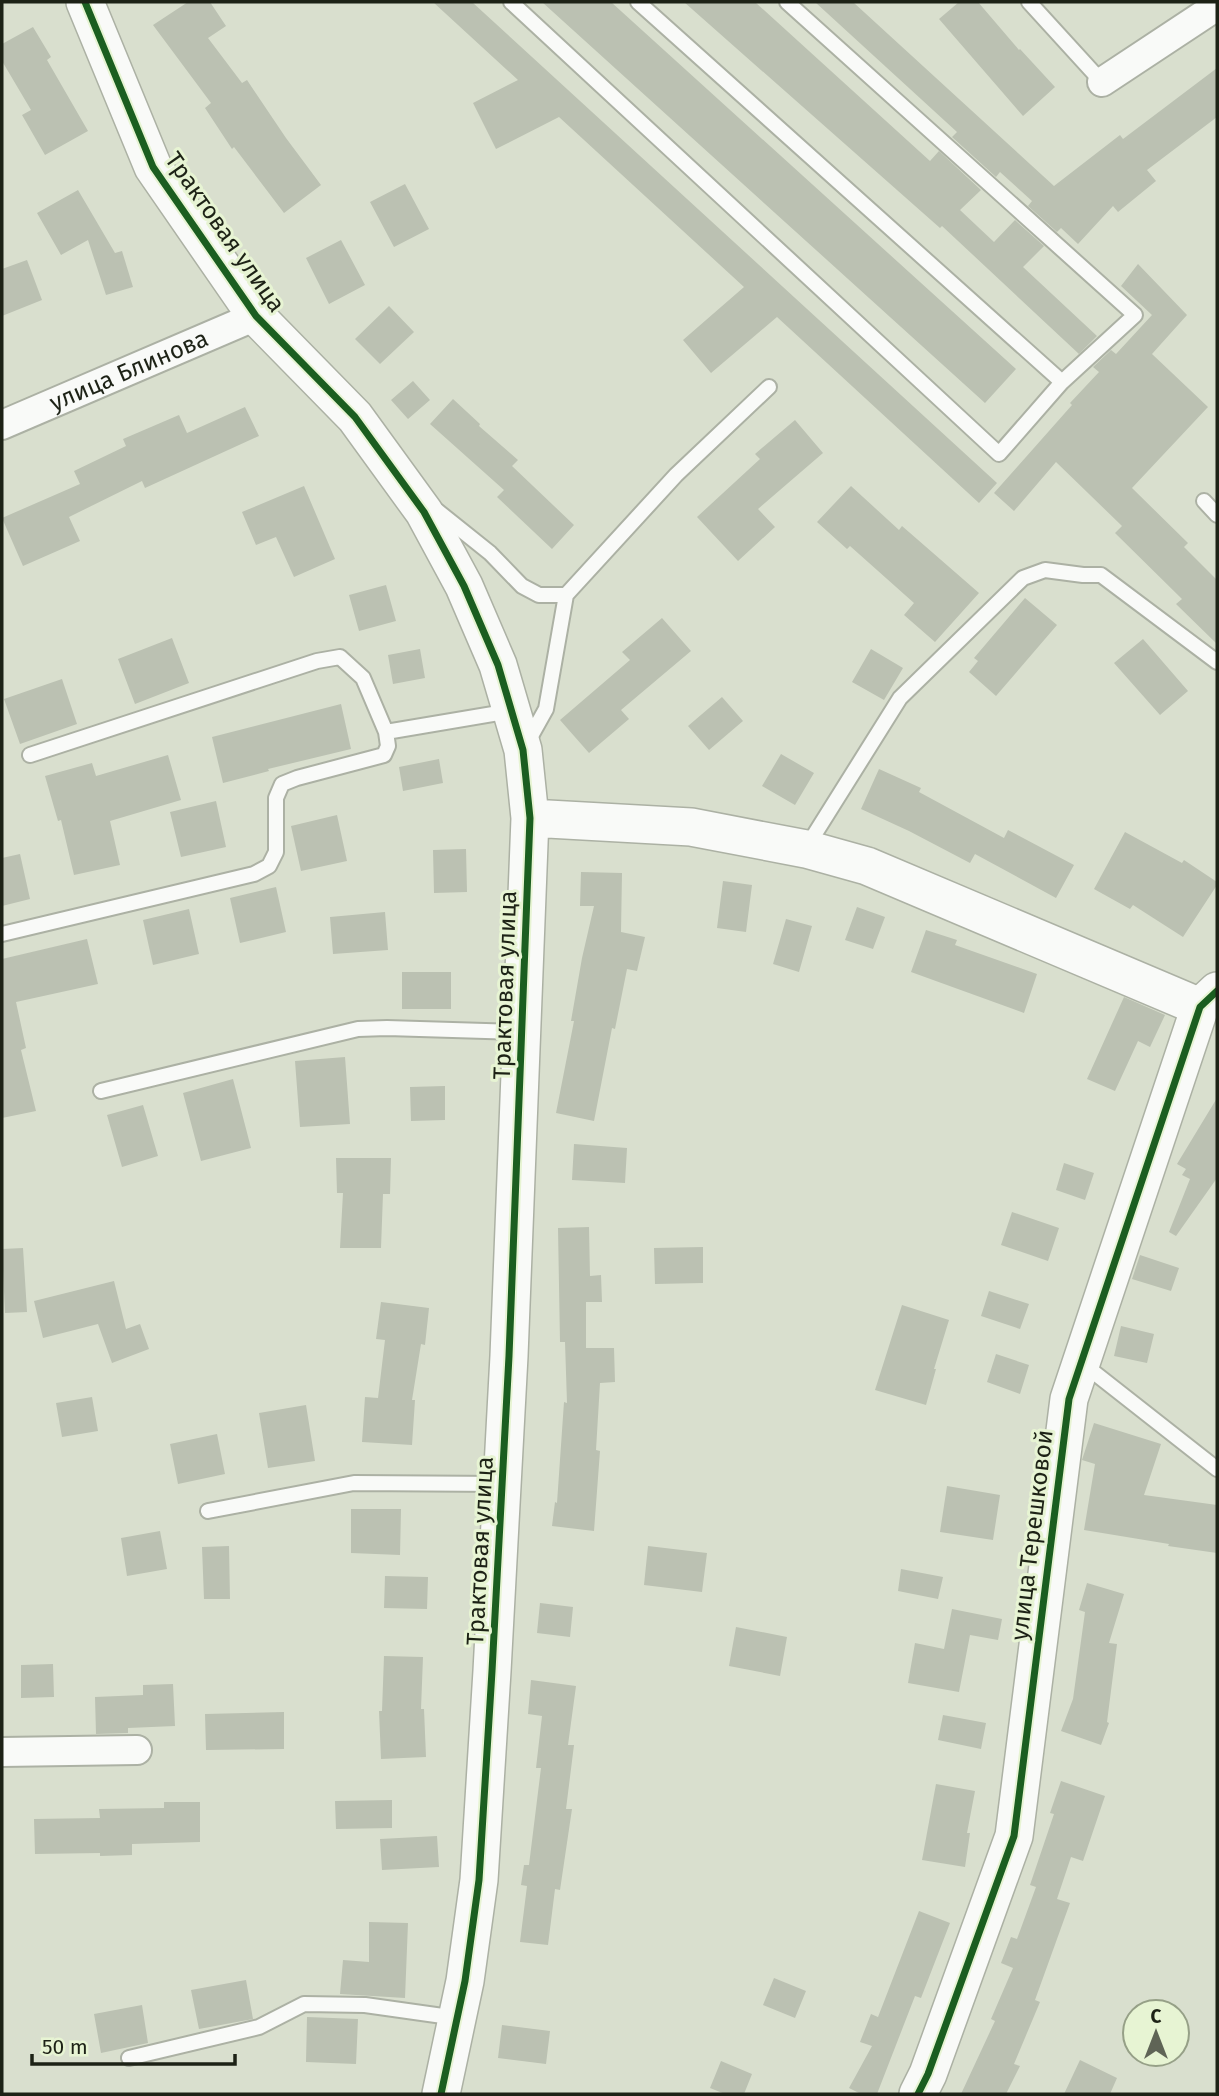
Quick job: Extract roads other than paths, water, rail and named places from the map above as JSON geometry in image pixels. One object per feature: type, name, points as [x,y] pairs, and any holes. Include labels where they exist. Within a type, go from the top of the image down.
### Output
[{"type":"street","name":"Трактовая улица","points":[[85,2],[153,167],[256,316],[355,417],[424,512],[464,586],[498,665],[523,750],[530,818],[522,1032],[502,1484],[479,1880],[465,1981],[441,2094]]},
{"type":"street","points":[[1102,82],[1217,6]]},
{"type":"street","name":"улица Блинова","points":[[2,425],[256,316]]},
{"type":"street","points":[[530,818],[691,827],[806,849],[867,866],[1212,998]]},
{"type":"street","name":"улица Терешковой","points":[[918,2094],[928,2074],[1014,1836],[1069,1399],[1212,998]]},
{"type":"street","points":[[2,1752],[137,1750]]},
{"type":"lane","points":[[511,2],[999,454],[1062,382],[1135,315],[787,2]]},
{"type":"lane","points":[[638,2],[1062,382]]},
{"type":"lane","points":[[1028,2],[1102,82]]},
{"type":"lane","points":[[523,750],[546,709],[566,595],[676,475],[769,387]]},
{"type":"lane","points":[[1204,501],[1217,515]]},
{"type":"lane","points":[[424,512],[436,509],[489,553],[522,586],[539,595],[566,595]]},
{"type":"lane","points":[[806,849],[900,698],[1023,578],[1045,570],[1101,575],[1217,662]]},
{"type":"lane","points":[[2,934],[254,874],[270,866],[276,852],[276,798],[282,784],[384,755],[388,746],[386,732],[363,678],[340,657],[317,660],[30,755]]},
{"type":"lane","points":[[386,732],[512,711]]},
{"type":"lane","points":[[101,1091],[358,1029],[522,1032]]},
{"type":"lane","points":[[1081,1362],[1217,1469]]},
{"type":"lane","points":[[208,1511],[354,1483],[502,1484]]},
{"type":"lane","points":[[130,2058],[259,2027],[304,2004],[365,2005],[457,2018]]}]
